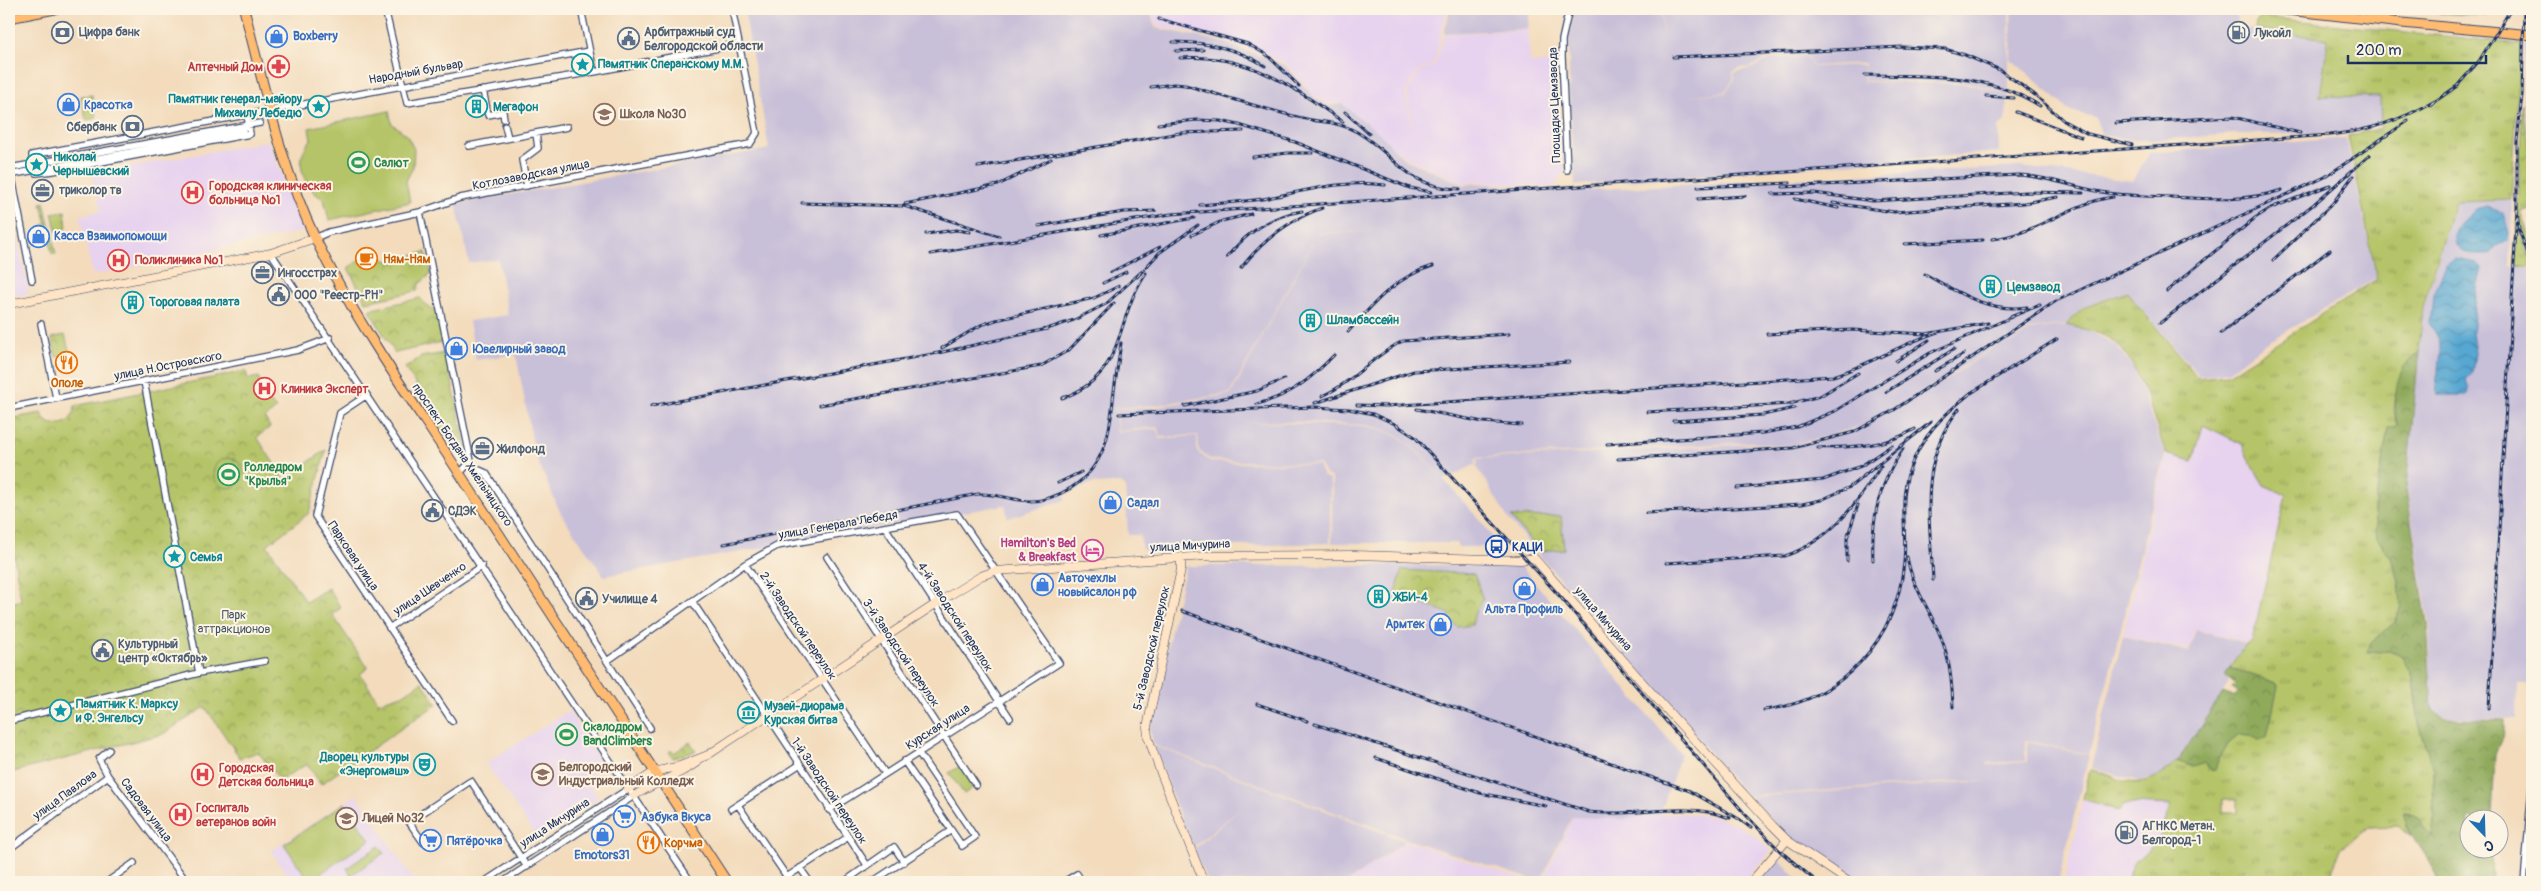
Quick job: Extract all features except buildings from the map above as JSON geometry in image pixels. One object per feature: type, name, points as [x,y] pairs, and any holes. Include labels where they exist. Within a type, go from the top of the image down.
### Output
[{"type":"main road","points":[[9,18],[55,9]]},
{"type":"main road","name":"проспект Богдана Хмельницкого","points":[[244,9],[270,110],[287,166],[316,240],[378,352],[460,473],[727,882]]},
{"type":"main road","points":[[2279,9],[2532,35]]},
{"type":"street","points":[[385,9],[407,103],[594,72],[739,44],[732,9]]},
{"type":"street","points":[[581,9],[594,72]]},
{"type":"street","name":"Площадка Цемзавода","points":[[1567,170],[1562,40],[1569,9]]},
{"type":"street","name":"Котлозаводская улица","points":[[316,240],[336,230],[420,212],[460,198],[750,144],[754,141],[757,133],[739,44]]},
{"type":"street","name":"Народный бульвар","points":[[34,168],[32,156],[403,84],[589,51]]},
{"type":"street","points":[[483,90],[488,115],[503,112],[504,119]]},
{"type":"street","points":[[32,280],[10,170],[34,168],[250,134],[247,125],[247,114]]},
{"type":"street","points":[[34,168],[260,123]]},
{"type":"street","points":[[505,126],[508,138]]},
{"type":"street","points":[[468,146],[567,127]]},
{"type":"street","points":[[526,186],[522,160],[538,148],[536,133]]},
{"type":"street","points":[[420,212],[471,461],[460,473]]},
{"type":"street","points":[[9,304],[271,253],[316,240]]},
{"type":"street","points":[[271,253],[330,338],[691,882]]},
{"type":"street","points":[[41,324],[56,398]]},
{"type":"street","name":"улица Н.Островского","points":[[9,408],[298,350],[330,338]]},
{"type":"street","points":[[144,381],[185,589],[198,673]]},
{"type":"street","name":"Парковая улица","points":[[367,395],[340,414],[315,514],[452,721]]},
{"type":"street","points":[[468,465],[486,473],[650,728]]},
{"type":"street","name":"улица Генерала Лебедя","points":[[607,661],[745,564],[777,546],[957,514],[996,571]]},
{"type":"street","name":"4-й Заводской переулок","points":[[885,527],[934,605],[1010,718]]},
{"type":"street","name":"улица Мичурина","points":[[484,882],[654,772],[680,766],[708,755],[822,678],[981,576],[996,571],[1181,557],[1280,554],[1521,560],[1534,558],[1656,698],[1787,840],[1848,882]]},
{"type":"street","name":"3-й Заводской переулок","points":[[826,557],[976,785]]},
{"type":"street","name":"5-й Заводской переулок","points":[[1181,557],[1181,569],[1147,727],[1148,737],[1204,882]]},
{"type":"street","name":"2-й Заводской переулок","points":[[745,564],[886,773]]},
{"type":"street","name":"улица Шевченко","points":[[389,628],[482,566]]},
{"type":"street","name":"Курская улица","points":[[829,810],[1059,662],[996,571]]},
{"type":"street","name":"1-й Заводской переулок","points":[[692,601],[867,865]]},
{"type":"street","points":[[9,721],[198,673],[265,661]]},
{"type":"street","name":"Садовая улица","points":[[108,750],[99,759],[108,776],[187,882]]},
{"type":"street","points":[[904,761],[962,846],[975,837],[918,752]]},
{"type":"street","points":[[634,796],[652,785],[684,772],[708,755]]},
{"type":"street","points":[[731,809],[799,764]]},
{"type":"street","name":"улица Павлова","points":[[9,848],[108,776]]},
{"type":"street","points":[[423,842],[409,822],[469,782],[527,867]]},
{"type":"street","points":[[2524,882],[2532,786]]},
{"type":"street","name":"улица Мичурина","points":[[503,882],[634,796]]},
{"type":"street","points":[[738,804],[787,877]]},
{"type":"street","points":[[872,882],[950,831]]},
{"type":"street","points":[[779,882],[848,837]]},
{"type":"street","points":[[1751,882],[1787,840]]},
{"type":"street","points":[[844,882],[894,847],[904,862]]},
{"type":"street","points":[[107,882],[134,863]]},
{"type":"street","points":[[800,868],[810,882]]},
{"type":"street","points":[[1064,882],[1077,874],[1082,882]]},
{"type":"shaded area","points":[[744,9],[1150,9],[1156,28],[1219,41],[1285,65],[1316,99],[1328,106],[1342,104],[1379,133],[1404,159],[1465,185],[1476,183],[1565,191],[2020,167],[2132,181],[2150,153],[2346,138],[2376,278],[2263,345],[2228,372],[2199,376],[2127,291],[2083,307],[2066,324],[2029,329],[2012,342],[2008,337],[1937,384],[1903,401],[1862,426],[1794,445],[1779,446],[1751,442],[1475,458],[1476,464],[1444,480],[1426,459],[1402,438],[1383,429],[1366,425],[1307,422],[1240,422],[1365,426],[1383,430],[1402,439],[1426,460],[1493,537],[1492,547],[1458,547],[1456,543],[1332,543],[1332,478],[1325,474],[1319,464],[1211,460],[1199,451],[1198,435],[1160,437],[1158,427],[1118,431],[1116,409],[1156,407],[1231,394],[1318,234],[1386,230],[1318,233],[1230,393],[1156,405],[1115,408],[1117,432],[1157,429],[1159,439],[1197,436],[1197,452],[1211,462],[1318,465],[1323,476],[1330,480],[1330,543],[1142,549],[1140,535],[1128,535],[1125,487],[1120,483],[1090,484],[1064,495],[1065,500],[1008,518],[1005,505],[604,576],[561,514],[535,455],[516,354],[476,360],[469,321],[508,315],[498,259],[469,263],[456,204],[769,149]]},
{"type":"shaded area","points":[[1152,9],[1447,9],[1434,65],[1420,68],[1405,92],[1414,139],[1407,92],[1421,69],[1435,66],[1444,34],[1528,30],[1530,63],[1554,62],[1565,170],[1554,187],[1476,181],[1465,183],[1406,158],[1412,146],[1405,157],[1341,103],[1327,104],[1317,98],[1286,63],[1219,38],[1158,26],[1154,22]]},
{"type":"shaded area","points":[[1450,9],[1530,9],[1528,29],[1444,33]]},
{"type":"shaded area","points":[[1574,9],[1661,9],[1663,44],[1662,9],[2009,9],[2009,93],[1968,82],[1865,81],[1864,63],[1813,66],[1807,55],[1770,57],[1751,67],[1740,68],[1733,72],[1733,80],[1724,92],[1688,96],[1725,93],[1734,80],[1734,73],[1752,68],[1771,59],[1806,56],[1813,67],[1863,65],[1864,82],[1968,84],[2009,94],[2005,121],[1998,127],[1999,152],[1575,185],[1569,90],[1569,36]]},
{"type":"shaded area","points":[[2011,9],[2207,9],[2237,13],[2236,27],[2327,39],[2319,96],[2380,97],[2380,125],[2345,133],[2233,134],[2159,140],[2131,140],[2102,135],[2095,117],[2070,111],[2011,59]]},
{"type":"shaded area","points":[[2524,44],[2532,45],[2532,158],[2523,95]]},
{"type":"shaded area","name":"Городская клиническая больница №1","points":[[268,141],[304,231],[93,275],[80,216],[101,211],[92,174]]},
{"type":"shaded area","points":[[9,195],[29,293],[9,297]]},
{"type":"shaded area","points":[[2512,201],[2510,266],[2532,268],[2532,684],[2518,685],[2517,719],[2446,717],[2432,710],[2429,623],[2407,488],[2424,308],[2456,202]]},
{"type":"shaded area","points":[[2066,325],[2091,332],[2116,345],[2134,369],[2165,455],[2089,754],[2025,740],[2025,761],[1987,763],[1988,765],[2027,762],[2027,742],[2089,755],[2058,882],[1854,882],[1791,839],[1748,797],[1989,781],[1964,781],[1747,796],[1509,520],[1476,465],[1478,463],[1477,459],[1751,444],[1779,448],[1794,446],[1863,427],[1903,401],[1938,385],[2008,338],[2012,343],[2030,330]]},
{"type":"shaded area","points":[[2203,426],[2242,444],[2247,458],[2264,485],[2285,495],[2251,642],[2247,643],[2195,629],[2189,650],[2123,635],[2166,455],[2194,461]]},
{"type":"shaded area","points":[[1520,565],[1681,754],[1660,814],[1622,819],[1572,817],[1540,882],[1406,839],[1154,745],[1150,730],[1152,712],[1186,566]]},
{"type":"shaded area","points":[[2196,630],[2246,644],[2224,675],[2229,679],[2227,685],[2178,760],[2170,769],[2158,776],[2139,781],[2091,768],[2123,636],[2189,652]]},
{"type":"shaded area","name":"Белгородский Индустриальный Колледж","points":[[569,711],[597,757],[590,785],[598,798],[537,838],[486,763]]},
{"type":"shaded area","points":[[1154,746],[1405,841],[1347,882],[1208,882],[1193,850],[1245,804],[1192,848]]},
{"type":"shaded area","name":"Лицей №32","points":[[356,795],[415,882],[293,882],[271,851]]},
{"type":"shaded area","points":[[2083,799],[2119,811],[2122,806],[2132,803],[2170,804],[2160,838],[2134,863],[2126,882],[2064,882]]},
{"type":"shaded area","points":[[1679,813],[1716,817],[1735,824],[1757,837],[1771,851],[1744,882],[1542,882],[1573,817],[1622,819]]},
{"type":"shaded area","points":[[1406,841],[1532,882],[1348,882]]},
{"type":"shaded area","points":[[1778,858],[1800,882],[1756,882]]},
{"type":"green space","points":[[2423,9],[2495,9],[2486,16],[2424,12]]},
{"type":"green space","points":[[2262,17],[2521,44],[2511,200],[2455,202],[2423,307],[2419,352],[2404,367],[2396,394],[2394,410],[2397,427],[2388,428],[2374,511],[2377,538],[2391,558],[2399,580],[2401,605],[2396,621],[2368,653],[2389,651],[2402,656],[2412,673],[2419,723],[2433,769],[2434,822],[2432,836],[2425,830],[2418,817],[2406,824],[2412,837],[2398,826],[2370,827],[2340,848],[2329,882],[2126,882],[2134,863],[2160,838],[2170,805],[2132,803],[2122,806],[2119,811],[2083,799],[2090,770],[2128,782],[2152,779],[2178,761],[2193,767],[2204,763],[2213,771],[2228,743],[2239,734],[2251,735],[2259,740],[2278,686],[2276,683],[2230,668],[2246,645],[2252,641],[2286,495],[2264,485],[2242,444],[2203,425],[2193,461],[2166,454],[2146,395],[2132,364],[2124,352],[2116,343],[2105,336],[2066,325],[2083,308],[2127,292],[2198,378],[2228,375],[2377,279],[2348,136],[2381,128],[2380,97],[2320,96],[2328,39],[2256,29],[2257,21]],"holes":[[[2223,799],[2237,799],[2237,813],[2223,813]]]},
{"type":"green space","points":[[92,95],[96,118],[86,120],[81,96]]},
{"type":"green space","points":[[2522,103],[2532,172],[2532,208],[2521,212],[2530,236],[2532,236],[2532,262],[2520,230],[2518,209]]},
{"type":"green space","name":"Салют","points":[[389,111],[392,124],[406,134],[414,149],[413,167],[406,181],[410,202],[329,220],[324,199],[310,188],[302,172],[302,155],[305,147],[311,140],[309,128]]},
{"type":"green space","points":[[44,202],[56,254],[52,254],[48,235],[44,235],[42,225],[47,224],[41,203]]},
{"type":"green space","points":[[65,211],[67,228],[57,232],[52,213]]},
{"type":"green space","points":[[2517,221],[2518,231],[2532,267],[2515,265]]},
{"type":"green space","points":[[426,252],[431,274],[419,284],[417,291],[366,302],[348,268],[358,261],[370,263],[373,253],[387,261]]},
{"type":"green space","points":[[420,298],[431,309],[438,310],[443,342],[395,353],[369,310]]},
{"type":"green space","points":[[65,335],[70,354],[56,357],[52,338]]},
{"type":"green space","points":[[2419,352],[2406,489],[2427,623],[2432,711],[2446,718],[2504,720],[2504,732],[2495,755],[2492,808],[2458,808],[2458,858],[2491,858],[2492,882],[2438,882],[2430,863],[2406,822],[2403,812],[2418,817],[2425,830],[2432,836],[2434,822],[2433,769],[2419,723],[2412,673],[2402,656],[2389,651],[2367,653],[2370,644],[2396,621],[2401,605],[2399,580],[2391,558],[2377,538],[2374,511],[2388,428],[2397,426],[2395,404],[2398,380],[2405,365]]},
{"type":"green space","points":[[446,353],[468,457],[461,455],[455,437],[447,440],[405,368],[421,357]]},
{"type":"green space","name":"Парк аттракционов","points":[[246,371],[248,379],[259,377],[260,391],[276,409],[265,418],[270,427],[257,437],[284,479],[326,450],[309,513],[267,545],[306,602],[328,588],[341,608],[332,614],[368,668],[360,674],[379,702],[402,695],[422,682],[437,704],[321,784],[307,764],[280,780],[258,752],[240,758],[205,707],[163,734],[9,773],[9,604],[21,600],[9,527],[9,419],[41,413],[47,422],[62,424],[72,416],[75,406]]},
{"type":"green space","name":"Ролледром \"Крылья\"","points":[[228,458],[234,459],[242,467],[242,479],[234,487],[228,488],[222,487],[214,479],[213,473],[214,467],[222,459]]},
{"type":"green space","points":[[1561,516],[1564,549],[1539,551],[1511,517]]},
{"type":"green space","points":[[1402,570],[1474,574],[1483,600],[1475,612],[1472,625],[1458,627],[1449,620],[1450,614],[1396,593]]},
{"type":"green space","points":[[2230,668],[2276,683],[2278,686],[2267,737],[2259,740],[2251,735],[2239,734],[2228,743],[2213,771],[2204,763],[2194,767],[2178,761],[2223,692],[2235,697],[2237,692],[2232,688],[2236,684],[2225,675]]},
{"type":"green space","points":[[690,742],[696,751],[673,758],[669,752],[671,750],[674,753]]},
{"type":"green space","points":[[960,766],[974,787],[964,794],[949,773]]},
{"type":"green space","points":[[345,803],[370,840],[309,881],[284,844]]},
{"type":"green space","points":[[379,846],[384,853],[351,875],[347,868]]},
{"type":"water","points":[[2489,206],[2503,213],[2509,233],[2507,240],[2495,247],[2491,254],[2470,253],[2460,250],[2456,245],[2456,230],[2476,209]]},
{"type":"water","points":[[2455,259],[2477,263],[2482,268],[2477,287],[2472,334],[2475,353],[2472,373],[2466,381],[2469,390],[2468,395],[2437,395],[2436,384],[2441,353],[2438,341],[2429,322],[2432,316],[2434,295],[2447,263]]},
{"type":"railway","points":[[2430,105],[2457,86],[2479,61],[2511,9]]},
{"type":"railway","points":[[2524,9],[2522,95],[2517,141],[2517,209],[2519,230],[2532,264]]},
{"type":"railway","points":[[1159,19],[1248,44],[1267,55],[1299,86]]},
{"type":"railway","points":[[1173,42],[1221,47],[1244,55],[1265,66]]},
{"type":"railway","points":[[1673,57],[1903,47],[1945,49],[1965,55],[2000,70],[2035,95],[2064,121],[2088,134],[2132,145]]},
{"type":"railway","points":[[1176,51],[1203,50]]},
{"type":"railway","points":[[1180,58],[1204,58],[1247,66],[1286,84],[1343,122]]},
{"type":"railway","points":[[1865,75],[1955,78],[1999,87],[2020,95],[2040,106]]},
{"type":"railway","points":[[1151,87],[1174,84],[1185,85],[1258,107],[1350,128],[1371,141],[1414,177],[1441,187],[1460,189]]},
{"type":"railway","points":[[1986,96],[2014,98]]},
{"type":"railway","points":[[931,254],[1171,214],[2330,135],[2384,124],[2435,101]]},
{"type":"railway","points":[[1345,112],[1369,134]]},
{"type":"railway","points":[[2016,112],[2081,137]]},
{"type":"railway","points":[[2115,123],[2233,117],[2300,133]]},
{"type":"railway","points":[[1158,124],[1197,120],[1220,121],[1239,125],[1295,142],[1410,188],[1431,192]]},
{"type":"railway","points":[[1618,459],[1793,448],[1854,432],[1894,410],[2056,301],[2325,177],[2408,121]]},
{"type":"railway","points":[[978,167],[1180,133],[1243,131]]},
{"type":"railway","points":[[1253,157],[1288,153],[1312,153]]},
{"type":"railway","points":[[2160,323],[2314,204],[2370,155]]},
{"type":"railway","points":[[905,204],[998,185],[1051,159]]},
{"type":"railway","points":[[1783,187],[2018,175],[2047,179],[2096,191],[2134,196],[2227,199],[2268,194],[2282,190]]},
{"type":"railway","points":[[2273,260],[2333,203],[2353,176]]},
{"type":"railway","points":[[1698,187],[1790,183]]},
{"type":"railway","points":[[1200,205],[1262,199],[1339,185],[1385,185]]},
{"type":"railway","points":[[2167,291],[2255,218],[2271,208],[2330,185]]},
{"type":"railway","points":[[1772,194],[1814,193],[1873,201],[2027,192],[2083,193]]},
{"type":"railway","points":[[1698,199],[1745,196]]},
{"type":"railway","points":[[1833,203],[1894,212],[2024,203],[2058,197]]},
{"type":"railway","points":[[1992,239],[2023,232],[2097,200],[2113,197]]},
{"type":"railway","points":[[1795,199],[1838,208]]},
{"type":"railway","points":[[802,203],[904,206],[999,236]]},
{"type":"railway","points":[[1241,268],[1258,248],[1277,232],[1298,218],[1322,208]]},
{"type":"railway","points":[[2489,708],[2517,209]]},
{"type":"railway","points":[[1038,226],[1124,212],[1155,211]]},
{"type":"railway","points":[[1227,257],[1242,240],[1260,227],[1280,217],[1302,211]]},
{"type":"railway","points":[[1192,235],[1222,221],[1251,214]]},
{"type":"railway","points":[[1101,235],[1194,218]]},
{"type":"railway","points":[[1137,277],[1159,253],[1198,225]]},
{"type":"railway","points":[[926,234],[956,230],[970,232]]},
{"type":"railway","points":[[1905,244],[1983,240]]},
{"type":"railway","points":[[1111,272],[1160,247]]},
{"type":"railway","points":[[2221,333],[2330,250]]},
{"type":"railway","points":[[1348,332],[1376,301],[1396,284],[1433,266]]},
{"type":"railway","points":[[1103,283],[1126,272]]},
{"type":"railway","points":[[651,406],[938,353],[1047,329],[1074,320],[1106,304],[1141,272]]},
{"type":"railway","points":[[1062,398],[1083,388],[1098,376],[1109,361],[1128,310],[1146,273]]},
{"type":"railway","points":[[1925,274],[1961,294],[1986,304],[2013,308],[2027,307]]},
{"type":"railway","points":[[942,348],[981,325],[1094,298],[1119,286]]},
{"type":"railway","points":[[820,405],[1041,366],[1069,350],[1114,303]]},
{"type":"railway","points":[[2008,318],[2040,305]]},
{"type":"railway","points":[[1607,444],[1763,433],[1797,427],[1835,411],[1930,353],[2014,316]]},
{"type":"railway","points":[[1767,334],[1852,330],[1926,334],[1988,323]]},
{"type":"railway","points":[[1357,405],[1387,406],[1833,376],[1938,332]]},
{"type":"railway","points":[[1322,396],[1344,384],[1382,354],[1403,341],[1509,334]]},
{"type":"railway","points":[[1968,395],[2057,339]]},
{"type":"railway","points":[[1896,361],[1929,340]]},
{"type":"railway","points":[[1113,398],[1121,343]]},
{"type":"railway","points":[[1886,392],[1954,349]]},
{"type":"railway","points":[[1935,371],[1964,354]]},
{"type":"railway","points":[[1257,404],[1269,401],[1299,386],[1334,355]]},
{"type":"railway","points":[[1315,403],[1414,371],[1569,362]]},
{"type":"railway","points":[[1647,412],[1789,404],[1820,396],[1858,373]]},
{"type":"railway","points":[[1185,406],[1257,391],[1284,379]]},
{"type":"railway","points":[[724,544],[978,494],[1031,501],[1052,497],[1071,488],[1092,469],[1104,446],[1108,433],[1114,391]]},
{"type":"railway","points":[[1764,710],[1792,704],[1818,694],[1841,680],[1861,661],[1877,640],[1890,616],[1899,590],[1905,550],[1904,494],[1909,471],[1927,436],[1943,417],[1972,392]]},
{"type":"railway","points":[[1119,414],[1314,407],[1349,409],[1373,414],[1395,424],[1415,437],[1563,600],[1744,813],[1779,850],[1817,882]]},
{"type":"railway","points":[[1673,421],[1763,415],[1795,408]]},
{"type":"railway","points":[[1417,409],[1483,422],[1522,425]]},
{"type":"railway","points":[[1933,580],[1929,513],[1932,469],[1937,448],[1946,428],[1959,409]]},
{"type":"railway","points":[[1646,513],[1802,504],[1821,500],[1850,487],[1931,422]]},
{"type":"railway","points":[[1818,448],[1880,443],[1915,429]]},
{"type":"railway","points":[[1737,488],[1823,480],[1861,466],[1892,445]]},
{"type":"railway","points":[[1873,560],[1873,530],[1878,502],[1888,475],[1903,449]]},
{"type":"railway","points":[[1666,563],[1785,556],[1801,549],[1816,541],[1840,520],[1861,495],[1881,466]]},
{"type":"railway","points":[[1058,483],[1081,472]]},
{"type":"railway","points":[[1847,561],[1847,538],[1858,505]]},
{"type":"railway","points":[[1907,557],[1913,578],[1936,625],[1946,653],[1950,671],[1953,707]]},
{"type":"railway","points":[[1182,611],[1690,791],[1751,828]]},
{"type":"railway","points":[[1257,704],[1307,721]]},
{"type":"railway","points":[[1315,724],[1589,812],[1624,813],[1695,810],[1730,818]]},
{"type":"railway","points":[[1376,758],[1480,793],[1546,806]]},
{"type":"place","name":"Цифра банк","points":[[63,32]]},
{"type":"place","name":"Лукойл","points":[[2238,33]]},
{"type":"place","name":"Boxberry","points":[[277,36]]},
{"type":"place","name":"Арбитражный суд Белгородской области","points":[[628,39]]},
{"type":"place","name":"Памятник Сперанскому М.М.","points":[[582,64]]},
{"type":"place","name":"Аптечный Дом","points":[[279,67]]},
{"type":"place","name":"Красотка","points":[[68,105]]},
{"type":"place","name":"Памятник генерал-майору Михаилу Лебедю","points":[[318,106]]},
{"type":"place","name":"Мегафон","points":[[477,107]]},
{"type":"place","name":"Школа №30","points":[[604,114]]},
{"type":"place","name":"Сбербанк","points":[[133,127]]},
{"type":"place","name":"Салют","points":[[358,163]]},
{"type":"place","name":"Николай Чернышевский","points":[[37,164]]},
{"type":"place","name":"триколор тв","points":[[43,190]]},
{"type":"place","name":"Городская клиническая больница №1","points":[[193,193]]},
{"type":"place","name":"Касса Взаимопомощи","points":[[38,236]]},
{"type":"place","name":"Ням-Ням","points":[[367,259]]},
{"type":"place","name":"Поликлиника №1","points":[[119,260]]},
{"type":"place","name":"Ингосстрах","points":[[262,273]]},
{"type":"place","name":"Цемзавод","points":[[1991,287]]},
{"type":"place","name":"ООО \"Реестр-РН\"","points":[[278,295]]},
{"type":"place","name":"Тороговая палата","points":[[133,302]]},
{"type":"place","name":"Шламбассейн","points":[[1311,320]]},
{"type":"place","name":"Ювелирный завод","points":[[457,349]]},
{"type":"place","name":"Ополе","points":[[67,362]]},
{"type":"place","name":"Клиника Эксперт","points":[[265,389]]},
{"type":"place","name":"Жилфонд","points":[[482,449]]},
{"type":"place","name":"Ролледром \"Крылья\"","points":[[228,474]]},
{"type":"place","name":"Садал","points":[[1111,503]]},
{"type":"place","name":"СДЭК","points":[[432,511]]},
{"type":"place","name":"КАЦИ","points":[[1496,547]]},
{"type":"place","name":"Hamilton's Bed & Breakfast","points":[[1092,550]]},
{"type":"place","name":"Семья","points":[[174,557]]},
{"type":"place","name":"Авточехлы новыйсалон рф","points":[[1042,585]]},
{"type":"place","name":"Альта Профиль","points":[[1524,588]]},
{"type":"place","name":"ЖБИ-4","points":[[1378,597]]},
{"type":"place","name":"Училище 4","points":[[586,599]]},
{"type":"place","name":"Армтек","points":[[1441,624]]},
{"type":"place","name":"Культурный центр «Октябрь»","points":[[102,651]]},
{"type":"place","name":"Памятник К. Марксу и Ф. Энгельсу","points":[[60,711]]},
{"type":"place","name":"Музей-диорама Курская битва","points":[[748,713]]},
{"type":"place","name":"Cкалодром BandClimbers","points":[[567,734]]},
{"type":"place","name":"Дворец культуры «Энергомаш»","points":[[425,764]]},
{"type":"place","name":"Белгородский Индустриальный Колледж","points":[[543,774]]},
{"type":"place","name":"Городская Детская больница","points":[[203,775]]},
{"type":"place","name":"Госпиталь ветеранов войн","points":[[180,815]]},
{"type":"place","name":"Азбука Вкуса","points":[[625,817]]},
{"type":"place","name":"Лицей №32","points":[[346,818]]},
{"type":"place","name":"АГНКС Метан. Белгород-1","points":[[2126,833]]},
{"type":"place","name":"Emotors31","points":[[602,834]]},
{"type":"place","name":"Пятёрочка","points":[[431,841]]},
{"type":"place","name":"Корчма","points":[[648,843]]}]
